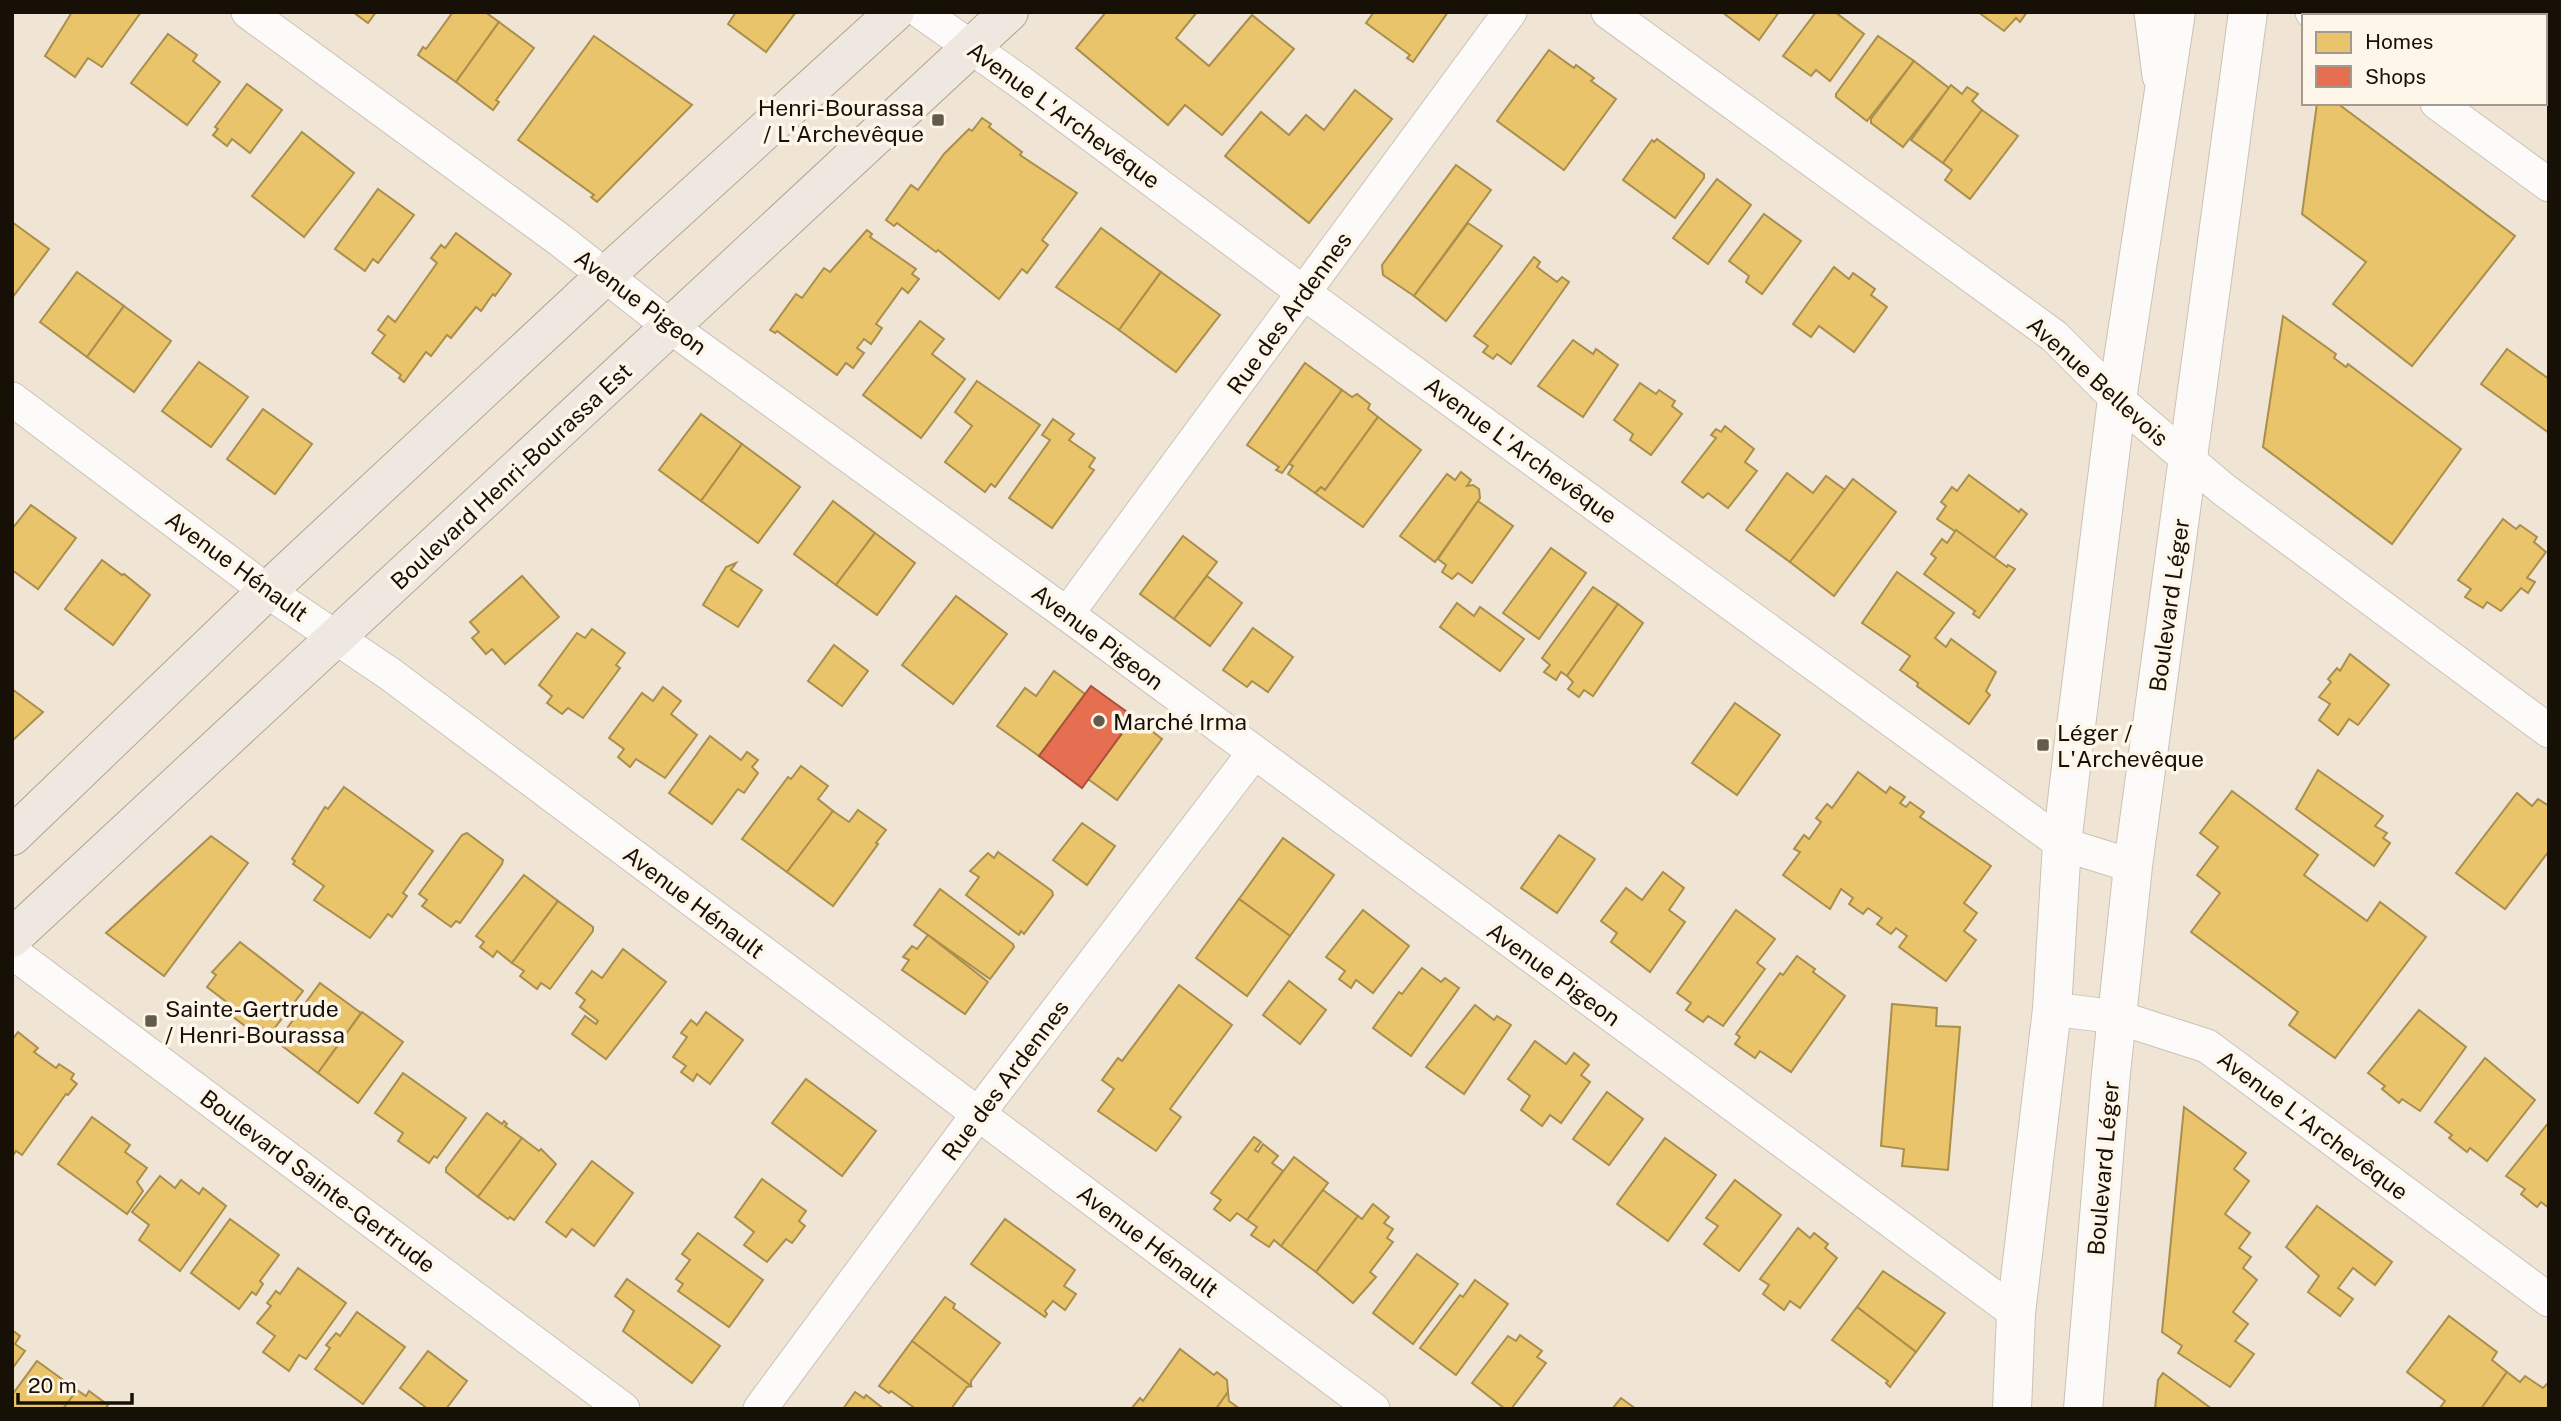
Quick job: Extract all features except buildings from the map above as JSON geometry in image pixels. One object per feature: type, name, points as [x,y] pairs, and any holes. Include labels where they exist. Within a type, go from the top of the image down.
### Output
[{"type":"main road","points":[[12,836],[267,591],[895,12]]},
{"type":"main road","name":"Boulevard Henri-Bourassa Est","points":[[12,938],[672,328],[1009,12]]},
{"type":"main road","points":[[2012,1409],[2016,1313],[2052,1009],[2063,844],[2117,399],[2164,109],[2176,12]]},
{"type":"main road","name":"Boulevard Léger","points":[[2084,1409],[2117,1017],[2133,866],[2248,12]]},
{"type":"street","name":"Avenue Pigeon","points":[[248,12],[606,276],[672,328],[1068,614],[1254,754],[2016,1313]]},
{"type":"street","name":"Avenue L'Archevêque","points":[[921,12],[2063,844],[2133,866]]},
{"type":"street","name":"Rue des Ardennes","points":[[1068,614],[1510,12]]},
{"type":"street","name":"Avenue Bellevois","points":[[1608,12],[2054,336],[2117,399],[2189,462],[2549,731]]},
{"type":"street","points":[[2151,12],[2164,109]]},
{"type":"street","points":[[2440,105],[2549,185]]},
{"type":"street","name":"Avenue Hénault","points":[[12,399],[267,591],[336,636],[1373,1409]]},
{"type":"street","name":"Rue des Ardennes","points":[[760,1409],[978,1114],[1254,754]]},
{"type":"street","name":"Boulevard Sainte-Gertrude","points":[[12,952],[623,1409]]},
{"type":"street","name":"Avenue L'Archevêque","points":[[2052,1009],[2117,1017],[2207,1046],[2549,1300]]},
{"type":"place","name":"Henri-Bourassa / L'Archevêque","points":[[938,120]]},
{"type":"place","name":"Marché Irma","points":[[1099,721]]},
{"type":"place","name":"Léger / L'Archevêque","points":[[2043,745]]},
{"type":"place","name":"Sainte-Gertrude / Henri-Bourassa","points":[[151,1021]]}]
